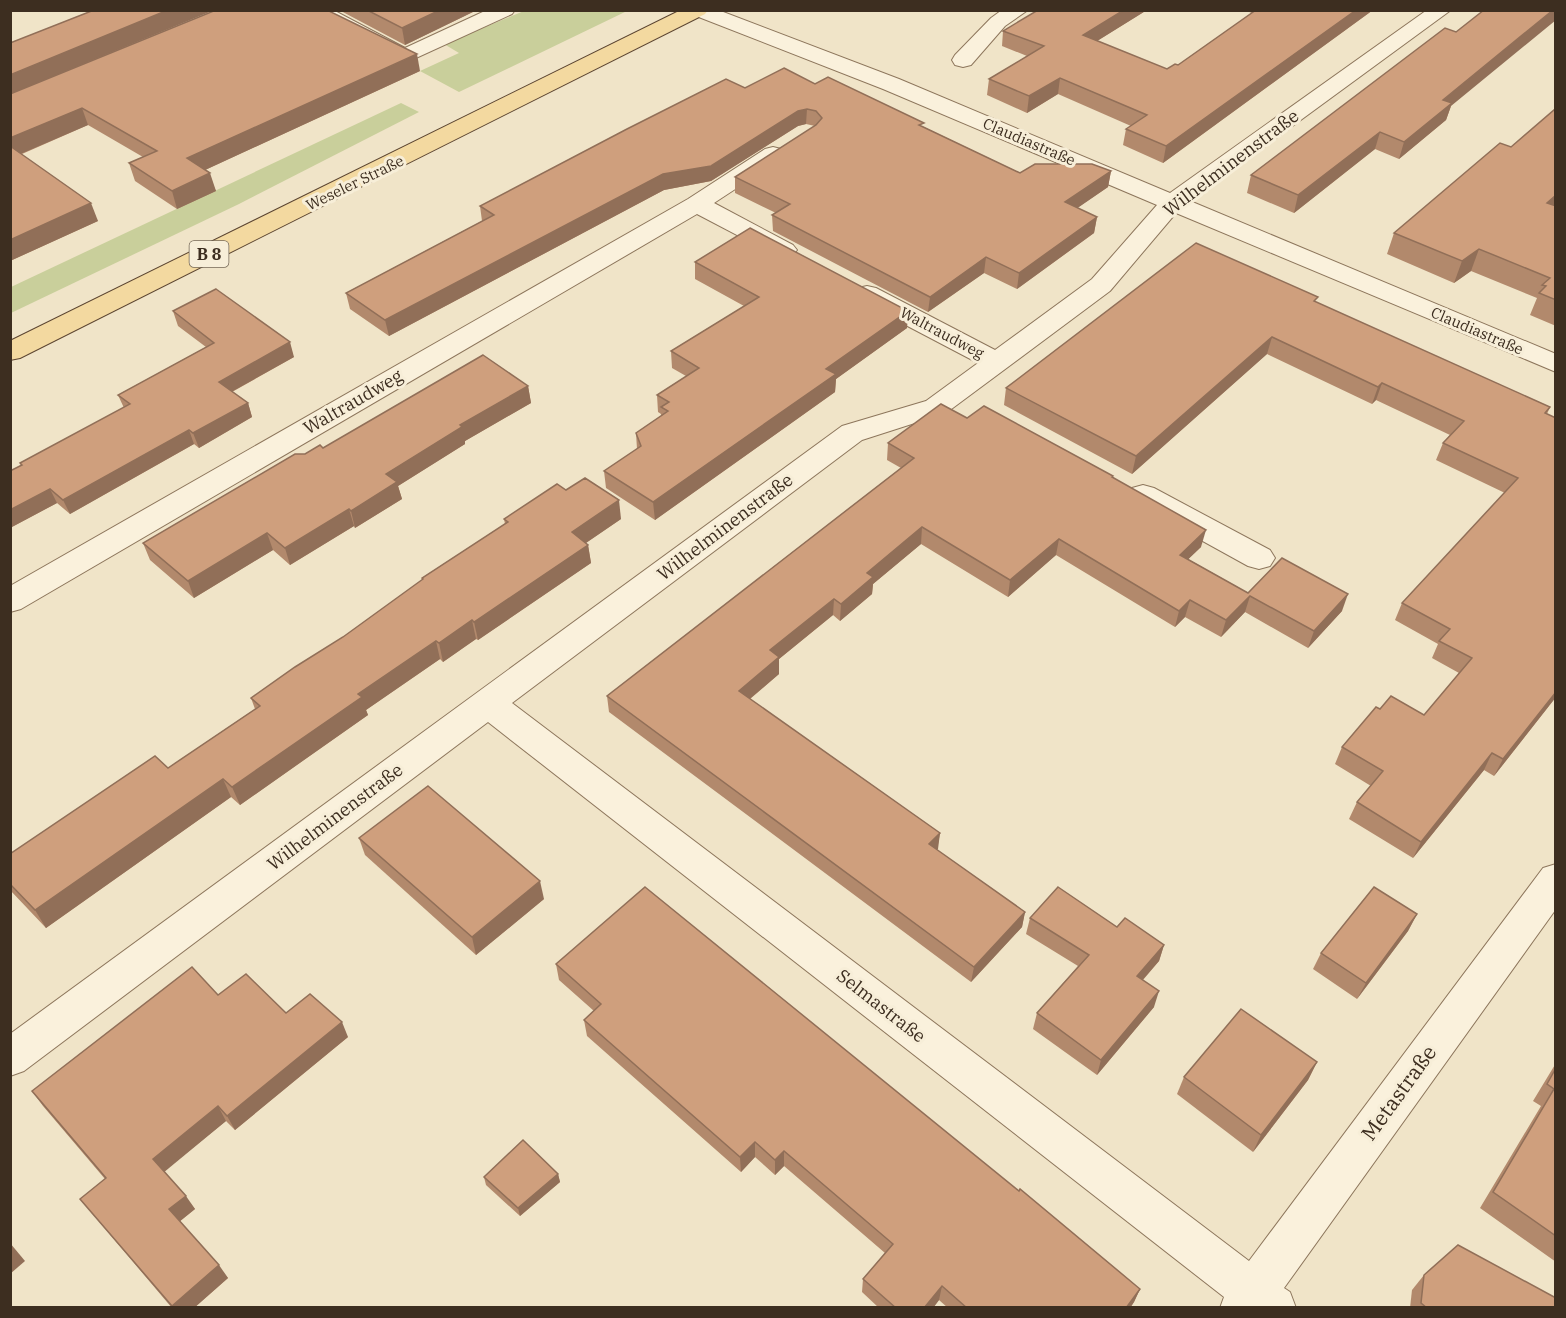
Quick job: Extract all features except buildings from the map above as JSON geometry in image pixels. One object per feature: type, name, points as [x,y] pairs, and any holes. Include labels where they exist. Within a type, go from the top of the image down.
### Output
[{"type":"main road","name":"Weseler Straße","points":[[10,352],[698,10]]},
{"type":"street","points":[[316,10],[405,56],[505,10]]},
{"type":"street","name":"Claudiastraße","points":[[698,10],[891,84],[1556,364]]},
{"type":"street","points":[[963,60],[998,22],[1018,10]]},
{"type":"street","name":"Wilhelminenstraße","points":[[11,1056],[852,433],[936,407],[1101,285],[1172,203],[1441,10]]},
{"type":"street","name":"Waltraudweg","points":[[10,601],[697,204],[797,139]]},
{"type":"street","points":[[697,204],[810,264]]},
{"type":"street","name":"Waltraudweg","points":[[842,280],[997,362]]},
{"type":"street","points":[[954,393],[986,410]]},
{"type":"street","points":[[1122,484],[1259,558]]},
{"type":"street","name":"Selmastraße","points":[[488,703],[1256,1302]]},
{"type":"street","name":"Metastraße","points":[[1256,1302],[1544,918],[1556,879]]},
{"type":"green space","points":[[524,11],[627,11],[459,92],[420,71],[459,53],[444,44]]},
{"type":"green space","points":[[401,103],[419,112],[239,204],[11,313],[11,287]]}]
